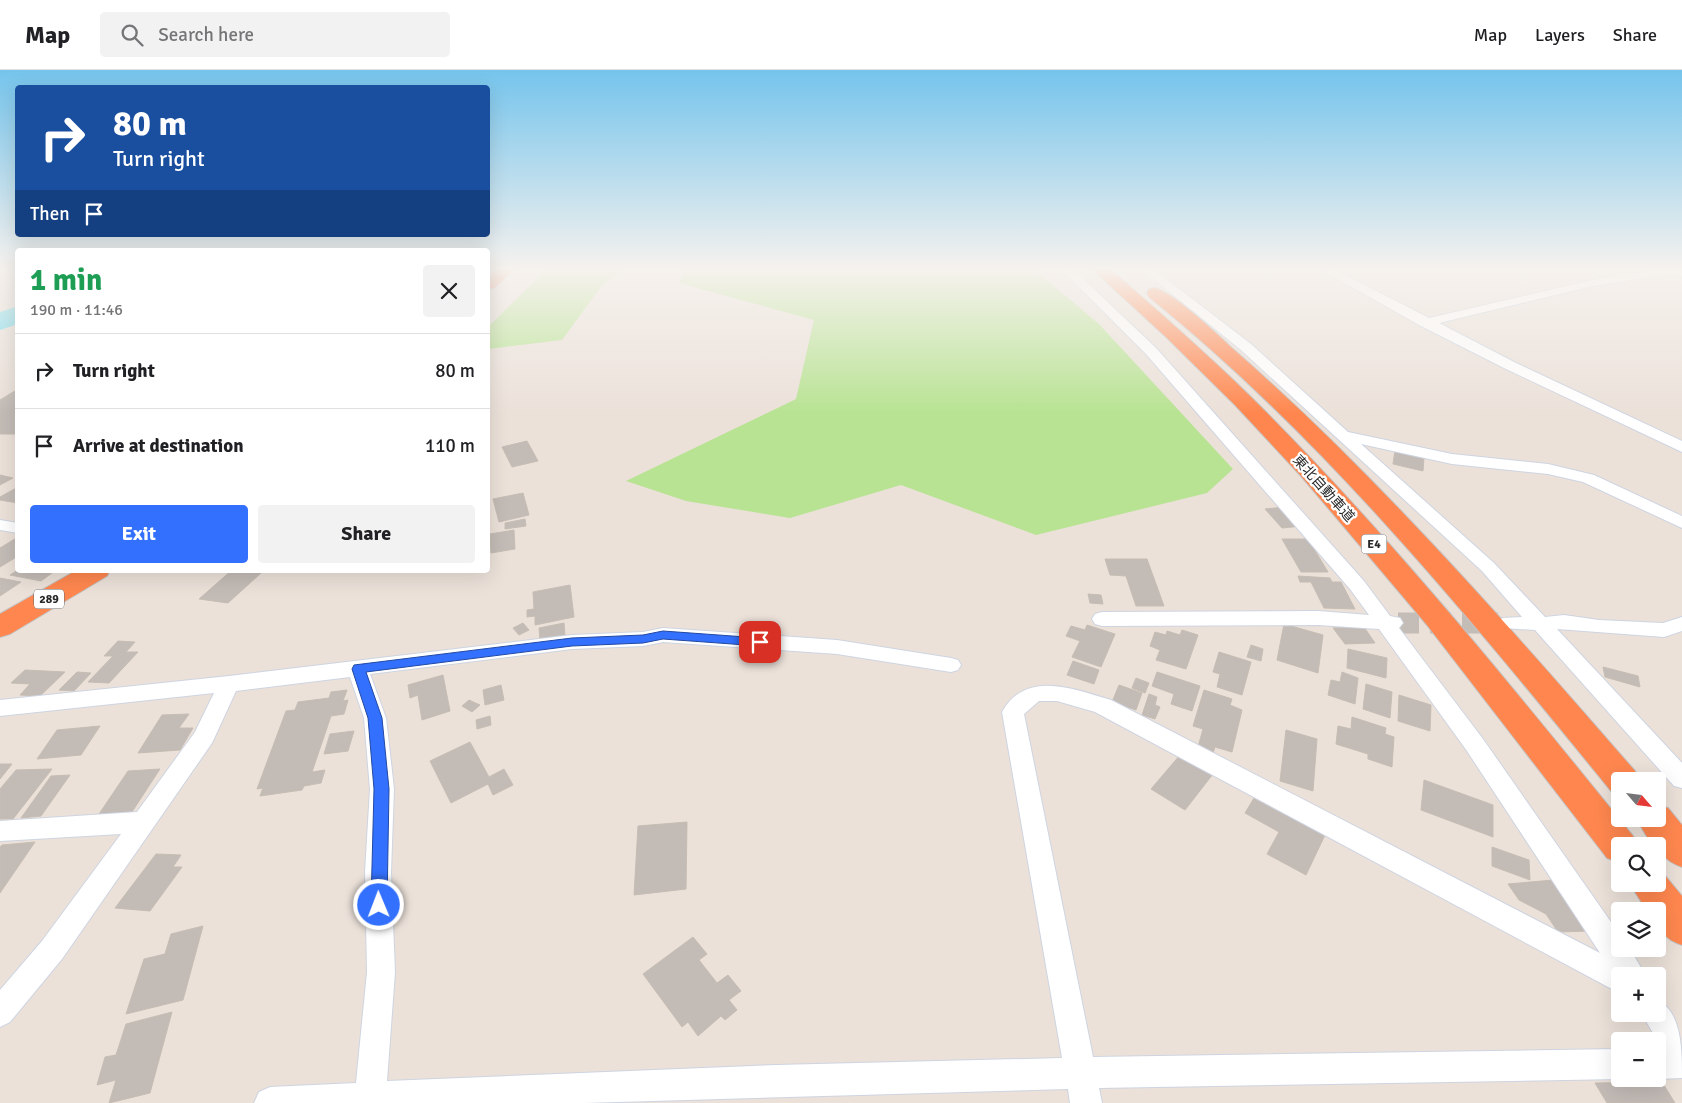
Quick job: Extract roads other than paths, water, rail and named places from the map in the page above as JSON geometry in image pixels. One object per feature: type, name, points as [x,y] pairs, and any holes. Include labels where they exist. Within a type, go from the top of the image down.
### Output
[{"type":"highway","name":"東北自動車道","points":[[1156,316],[1214,371],[1290,449],[1381,551],[1492,683],[1612,837]]},
{"type":"highway","name":"東北自動車道","points":[[1184,316],[1241,367],[1323,445],[1454,585],[1539,681],[1615,772]]},
{"type":"highway","name":"289","points":[[0,627],[92,573]]},
{"type":"highway","points":[[1663,828],[1682,851]]},
{"type":"highway","points":[[1655,892],[1682,927]]},
{"type":"street","points":[[1115,316],[1151,351],[1392,623],[1626,967]]},
{"type":"street","points":[[1207,316],[1246,347],[1346,436],[1488,567],[1682,779]]},
{"type":"street","points":[[1414,316],[1509,365],[1682,447]]},
{"type":"street","points":[[1425,322],[1449,316]]},
{"type":"street","points":[[1346,436],[1452,459],[1548,469],[1588,478],[1682,523]]},
{"type":"street","points":[[0,525],[15,528]]},
{"type":"street","points":[[1102,619],[1318,618],[1392,623]]},
{"type":"street","points":[[1509,623],[1542,624],[1564,622],[1599,627],[1664,630],[1682,624]]},
{"type":"street","points":[[0,708],[229,684],[572,642],[643,639],[663,635],[837,647],[951,665]]},
{"type":"street","points":[[358,669],[375,718],[382,789],[378,872],[381,972],[370,1100]]},
{"type":"street","points":[[0,1012],[52,950],[204,737],[229,684]]},
{"type":"street","points":[[1086,1103],[1013,712],[1030,696],[1044,693],[1068,696],[1103,706],[1611,973]]},
{"type":"street","points":[[0,831],[143,822]]},
{"type":"street","points":[[1662,1022],[1682,1052]]},
{"type":"street","points":[[1666,1064],[1682,1063]]},
{"type":"street","points":[[270,1103],[370,1100],[484,1090],[1081,1073],[1611,1064]]},
{"type":"waterway","points":[[0,322],[13,316]]},
{"type":"tunnel","points":[[1398,623],[1498,623]]}]
